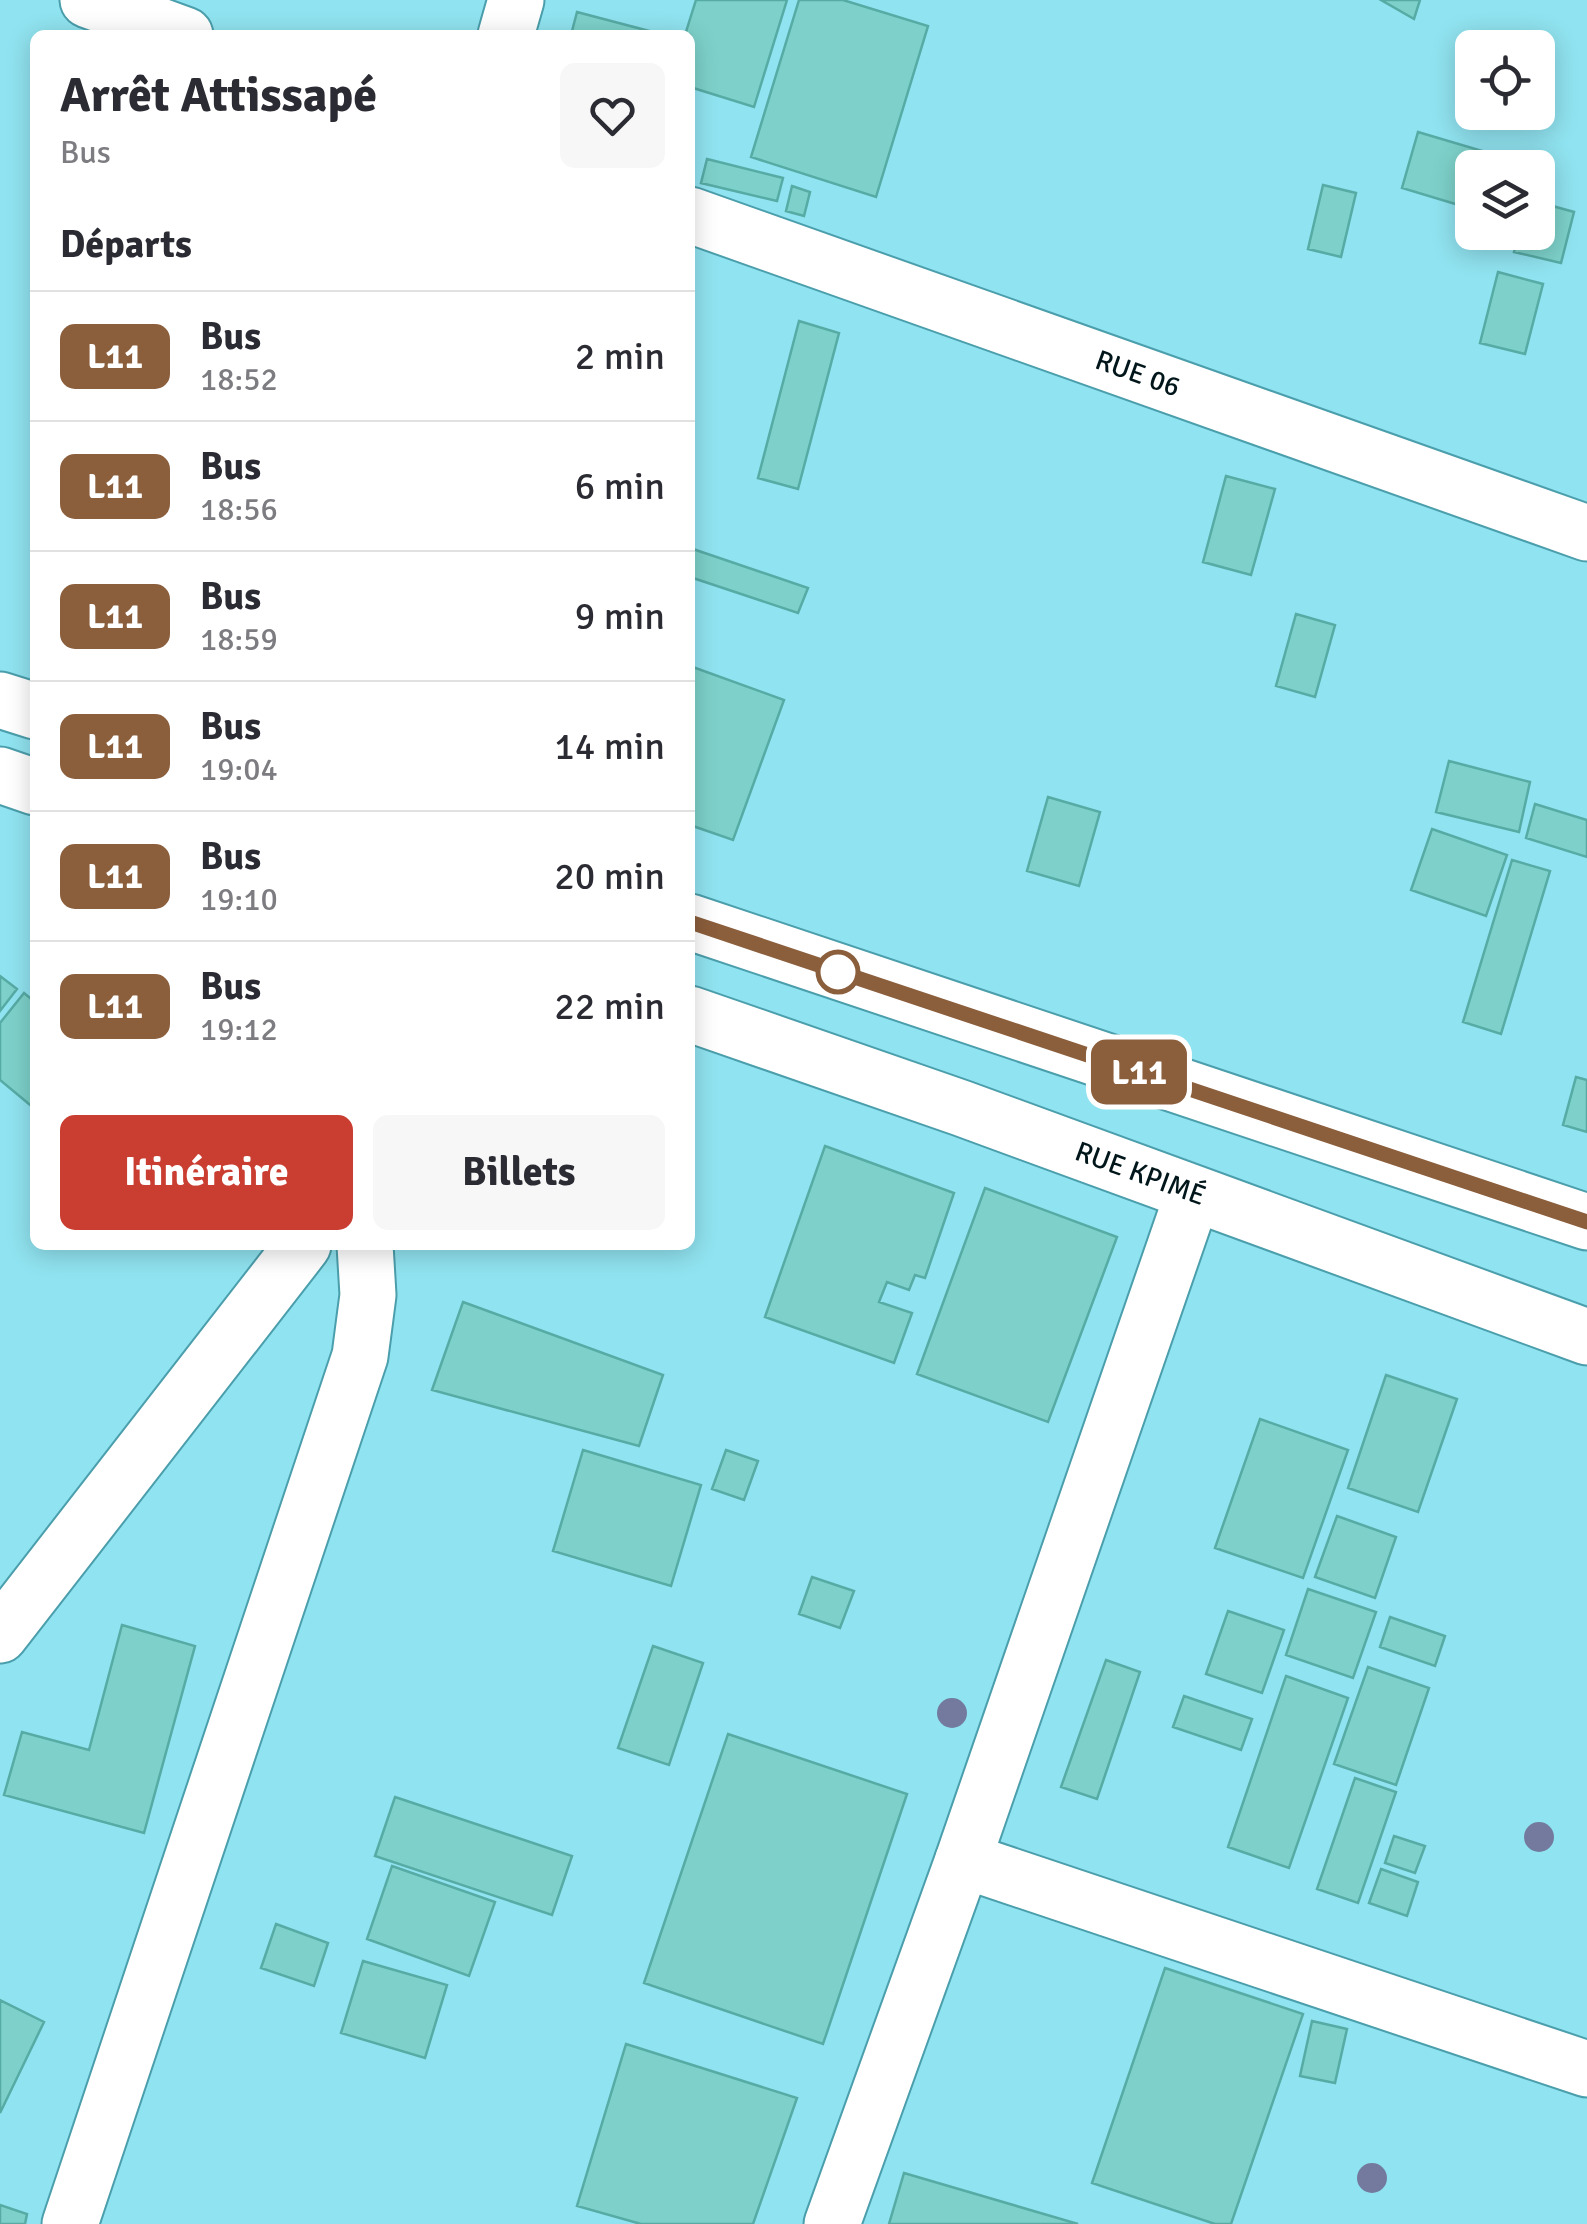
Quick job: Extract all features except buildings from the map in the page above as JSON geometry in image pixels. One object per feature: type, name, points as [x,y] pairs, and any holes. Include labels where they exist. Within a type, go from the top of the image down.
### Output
[{"type":"street","points":[[88,0],[171,30]]},
{"type":"street","points":[[507,30],[516,0]]},
{"type":"street","name":"RUE 06","points":[[695,217],[1587,534]]},
{"type":"street","points":[[0,700],[30,710]]},
{"type":"street","points":[[0,775],[30,785]]},
{"type":"street","points":[[695,924],[1587,1222]]},
{"type":"street","name":"RUE KPIMÉ","points":[[695,1016],[1587,1338]]},
{"type":"street","points":[[832,2224],[1194,1194]]},
{"type":"street","points":[[0,1635],[299,1250]]},
{"type":"street","points":[[70,2224],[360,1356],[368,1296],[365,1250]]},
{"type":"street","points":[[963,1860],[1587,2069]]},
{"type":"bus line","name":"L11","points":[[695,924],[1587,1222]]}]
